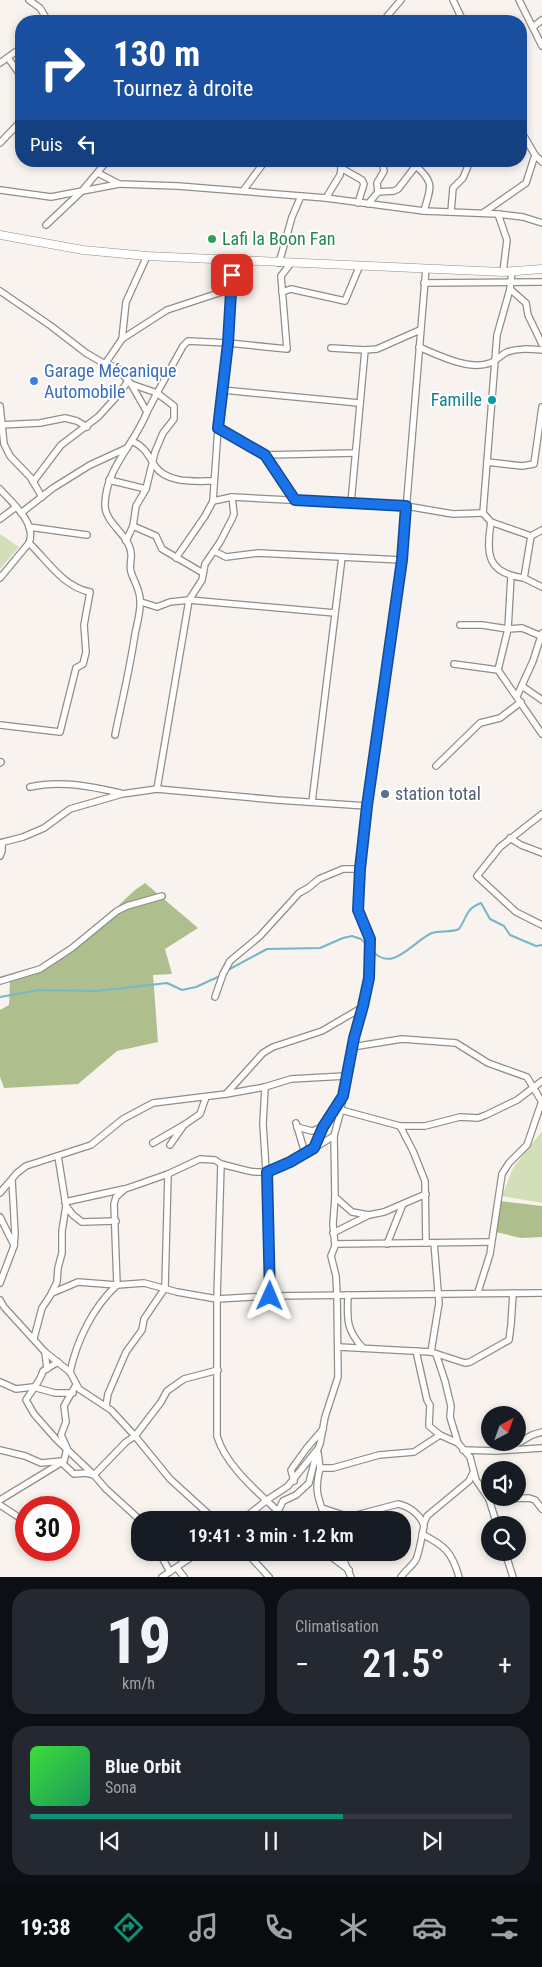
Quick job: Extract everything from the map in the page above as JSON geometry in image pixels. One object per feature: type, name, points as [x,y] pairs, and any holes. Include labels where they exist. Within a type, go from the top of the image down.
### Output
[{"type":"street","points":[[28,0],[40,8],[44,15]]},
{"type":"street","points":[[388,15],[401,0]]},
{"type":"street","points":[[453,0],[459,15]]},
{"type":"street","points":[[519,0],[527,15]]},
{"type":"street","points":[[527,15],[542,46]]},
{"type":"street","points":[[533,27],[542,20]]},
{"type":"street","points":[[0,63],[15,53]]},
{"type":"street","points":[[8,58],[15,68]]},
{"type":"street","points":[[0,143],[15,127]]},
{"type":"street","points":[[527,141],[535,155],[542,162]]},
{"type":"street","points":[[483,213],[526,183],[535,155]]},
{"type":"street","points":[[46,225],[82,191],[102,167]]},
{"type":"street","points":[[243,191],[261,167]]},
{"type":"street","points":[[368,204],[378,192],[377,183],[384,171],[383,167]]},
{"type":"street","points":[[378,192],[396,191],[415,167]]},
{"type":"street","points":[[417,167],[428,177],[430,184],[424,211]]},
{"type":"street","points":[[451,212],[453,188],[463,178],[468,167]]},
{"type":"street","points":[[326,198],[340,175],[341,168],[362,180],[364,184],[358,203]]},
{"type":"street","points":[[98,173],[119,184]]},
{"type":"street","points":[[0,190],[51,197],[119,184],[243,191],[326,198],[424,211],[498,214],[523,217],[542,223]]},
{"type":"street","points":[[279,262],[292,217],[301,196]]},
{"type":"street","points":[[498,214],[507,240],[503,272]]},
{"type":"street","points":[[0,235],[83,250],[147,256],[503,272],[542,270]]},
{"type":"street","points":[[122,339],[126,302],[147,256]]},
{"type":"street","points":[[176,558],[213,501],[218,428],[228,343],[233,261]]},
{"type":"street","points":[[115,735],[141,602],[132,574],[131,554],[126,541],[112,522],[105,506],[109,480],[126,448],[140,430],[147,412],[186,342],[228,343],[287,349],[281,276],[291,263]]},
{"type":"street","points":[[282,292],[291,289],[345,302],[360,265]]},
{"type":"street","points":[[221,1164],[217,1298],[217,1436],[219,1444],[233,1466],[278,1511],[282,1501],[296,1495],[306,1486],[338,1378],[339,1347],[336,1276],[331,1256],[335,1244],[332,1224],[334,1136],[341,1110],[345,1076],[369,978],[370,939],[358,910],[360,869],[367,806],[402,560],[426,268]]},
{"type":"street","points":[[512,271],[497,336],[483,514],[490,522],[531,536],[542,530]]},
{"type":"street","points":[[424,283],[510,286],[542,282]]},
{"type":"street","points":[[510,286],[526,303],[528,315],[542,344]]},
{"type":"street","points":[[105,364],[122,339],[167,310],[231,289]]},
{"type":"street","points":[[0,291],[86,353],[105,364],[116,367],[130,383],[147,412]]},
{"type":"street","points":[[330,348],[377,349],[420,330]]},
{"type":"street","points":[[419,347],[460,363],[490,363],[514,350],[542,350]]},
{"type":"street","points":[[350,503],[364,350]]},
{"type":"street","points":[[126,541],[133,526],[136,506],[146,488],[154,463],[155,452],[160,440],[174,419],[175,413],[174,406],[157,393],[130,383]]},
{"type":"street","points":[[32,482],[61,445],[87,427],[130,383]]},
{"type":"street","points":[[223,390],[359,403]]},
{"type":"street","points":[[0,406],[4,444],[10,456],[42,497]]},
{"type":"street","points":[[487,462],[522,466],[534,464],[542,407]]},
{"type":"street","points":[[1,425],[40,423],[65,418],[87,427]]},
{"type":"street","points":[[218,428],[265,455],[295,500]]},
{"type":"street","points":[[132,441],[144,448],[159,471],[174,479],[214,481]]},
{"type":"street","points":[[20,513],[90,465],[126,448]]},
{"type":"street","points":[[265,455],[355,453]]},
{"type":"street","points":[[109,480],[146,488]]},
{"type":"street","points":[[0,489],[20,513],[29,528],[31,536],[29,543],[0,578]]},
{"type":"street","points":[[213,501],[232,497],[295,500],[406,506],[453,514],[483,514]]},
{"type":"street","points":[[157,789],[189,600],[202,580],[205,564],[234,514],[232,497]]},
{"type":"street","points":[[0,518],[16,507]]},
{"type":"street","points":[[490,522],[487,543],[490,560],[494,566],[510,576],[524,578],[542,587]]},
{"type":"street","points":[[133,526],[156,536],[160,547],[203,574]]},
{"type":"street","points":[[29,528],[88,535]]},
{"type":"street","points":[[524,578],[531,536]]},
{"type":"street","points":[[0,726],[60,732],[76,668],[83,664],[86,652],[84,625],[90,592],[78,590],[68,583],[42,559],[29,543]]},
{"type":"street","points":[[214,551],[226,557],[258,553],[402,560]]},
{"type":"street","points":[[312,802],[342,557]]},
{"type":"street","points":[[498,670],[508,629],[510,576]]},
{"type":"street","points":[[141,602],[156,607],[170,602],[189,600],[336,613]]},
{"type":"street","points":[[460,625],[482,625],[508,629],[522,628],[542,635],[517,696]]},
{"type":"street","points":[[454,664],[498,670],[542,734]]},
{"type":"street","points":[[522,686],[542,700]]},
{"type":"street","points":[[436,766],[480,723],[500,718],[521,702]]},
{"type":"street","points":[[30,787],[40,784],[86,784],[122,794]]},
{"type":"street","points":[[0,856],[2,851],[1,844],[44,828],[70,810],[122,794],[157,789],[367,806]]},
{"type":"street","points":[[542,814],[510,838],[492,855],[478,876],[516,912],[542,925]]},
{"type":"street","points":[[510,838],[521,845],[542,853]]},
{"type":"street","points":[[216,998],[223,974],[230,961],[260,936],[299,893],[319,879],[343,869],[360,869]]},
{"type":"street","points":[[0,981],[40,969],[72,948],[117,911],[127,906],[162,896]]},
{"type":"street","points":[[226,1094],[263,1053],[273,1047],[322,1031],[363,1006]]},
{"type":"street","points":[[352,1047],[402,1039],[456,1043],[488,1062],[527,1077],[535,1087],[542,1101],[527,1145],[509,1163],[502,1174],[490,1254],[478,1292]]},
{"type":"street","points":[[0,1193],[17,1173],[26,1166],[91,1145],[123,1119],[153,1103],[265,1087],[291,1078],[345,1076]]},
{"type":"street","points":[[341,1110],[400,1126],[425,1126],[460,1117],[478,1118],[503,1109],[542,1081]]},
{"type":"street","points":[[265,1087],[263,1124],[267,1172],[270,1296]]},
{"type":"street","points":[[153,1143],[200,1114],[206,1096]]},
{"type":"street","points":[[314,1148],[323,1127],[343,1096]]},
{"type":"street","points":[[170,1145],[184,1125]]},
{"type":"street","points":[[305,1153],[296,1125],[312,1131],[323,1127]]},
{"type":"street","points":[[400,1126],[425,1181],[426,1244]]},
{"type":"street","points":[[66,1204],[125,1189],[168,1174],[200,1159],[215,1160],[221,1164],[244,1170],[267,1172],[334,1136]]},
{"type":"street","points":[[34,1338],[42,1308],[57,1282],[62,1253],[62,1231],[66,1204],[58,1156]]},
{"type":"street","points":[[106,1406],[108,1394],[126,1352],[142,1330],[144,1319],[165,1288],[168,1174]]},
{"type":"street","points":[[0,1283],[14,1245],[15,1208],[12,1180]]},
{"type":"street","points":[[70,1372],[77,1346],[100,1304],[117,1284],[114,1204],[116,1197],[125,1189]]},
{"type":"street","points":[[334,1197],[352,1212],[369,1215],[426,1194]]},
{"type":"street","points":[[66,1204],[73,1215],[82,1222],[116,1220]]},
{"type":"street","points":[[387,1244],[402,1204]]},
{"type":"street","points":[[333,1233],[369,1215]]},
{"type":"street","points":[[0,1217],[14,1245]]},
{"type":"street","points":[[332,1224],[346,1228]]},
{"type":"street","points":[[335,1244],[491,1242]]},
{"type":"street","points":[[434,1243],[438,1294],[434,1353],[445,1381],[450,1416],[458,1443],[462,1450],[470,1457],[473,1473],[481,1485]]},
{"type":"street","points":[[52,1293],[78,1282],[117,1284],[140,1282],[184,1294],[217,1298],[478,1292],[542,1293]]},
{"type":"street","points":[[339,1347],[434,1353],[460,1362],[470,1362],[508,1341],[513,1293]]},
{"type":"street","points":[[348,1295],[347,1319],[354,1338],[363,1348]]},
{"type":"street","points":[[0,1300],[4,1307],[46,1352],[70,1372],[76,1385],[84,1393],[106,1406],[135,1436],[170,1479],[205,1511]]},
{"type":"street","points":[[338,1320],[347,1319]]},
{"type":"street","points":[[416,1351],[427,1400],[430,1405],[429,1426],[440,1435],[458,1443]]},
{"type":"street","points":[[46,1352],[47,1369]]},
{"type":"street","points":[[58,1362],[43,1372],[41,1379],[33,1387],[26,1400],[34,1414],[67,1450],[131,1512]]},
{"type":"street","points":[[94,1475],[126,1442],[135,1436],[167,1391],[184,1379],[218,1370]]},
{"type":"street","points":[[0,1382],[16,1389],[33,1387],[55,1393],[73,1393]]},
{"type":"street","points":[[0,1500],[63,1462],[67,1450],[61,1435],[66,1422],[64,1410],[76,1385]]},
{"type":"street","points":[[294,1481],[291,1470],[323,1430]]},
{"type":"street","points":[[526,1438],[542,1432]]},
{"type":"street","points":[[320,1468],[333,1468],[379,1455],[414,1452],[440,1435]]},
{"type":"street","points":[[526,1449],[542,1448]]},
{"type":"street","points":[[0,1450],[25,1456],[41,1463],[63,1462]]},
{"type":"street","points":[[317,1450],[320,1468],[316,1486],[323,1511]]},
{"type":"street","points":[[253,1511],[294,1481],[317,1450]]},
{"type":"street","points":[[462,1450],[481,1450]]},
{"type":"street","points":[[63,1462],[74,1474],[89,1473],[94,1475]]},
{"type":"street","points":[[401,1577],[418,1555],[427,1516],[469,1481],[473,1473]]},
{"type":"street","points":[[526,1498],[542,1500]]},
{"type":"street","points":[[535,1500],[542,1509]]},
{"type":"street","points":[[322,1508],[349,1517],[401,1504],[424,1523]]},
{"type":"street","points":[[0,1505],[15,1515]]},
{"type":"street","points":[[422,1534],[440,1544],[450,1554],[459,1577]]},
{"type":"street","points":[[164,1561],[170,1572]]},
{"type":"street","points":[[162,1577],[187,1561]]},
{"type":"street","points":[[254,1561],[269,1577]]},
{"type":"street","points":[[337,1561],[349,1570]]},
{"type":"street","points":[[344,1561],[351,1577]]},
{"type":"street","points":[[508,1561],[513,1577]]},
{"type":"street","points":[[177,1568],[184,1577]]},
{"type":"green space","points":[[0,534],[19,547],[0,569]]},
{"type":"green space","points":[[145,883],[198,928],[165,949],[172,974],[153,975],[158,1042],[117,1051],[78,1084],[4,1088],[0,1077],[0,1010],[9,1005],[10,981],[29,975],[62,955]]},
{"type":"green space","points":[[542,1131],[542,1203],[502,1196],[513,1168]]},
{"type":"green space","points":[[500,1201],[542,1206],[542,1237],[521,1238],[496,1232]]},
{"type":"waterway","points":[[372,950],[380,957],[387,959],[403,954],[432,933],[459,929],[469,911],[481,903],[490,919],[504,926],[510,935],[536,946],[542,945]]},
{"type":"waterway","points":[[228,970],[267,949],[320,948],[352,936],[361,939],[367,945]]},
{"type":"waterway","points":[[0,997],[39,990],[97,991],[167,983],[182,990],[196,987],[220,976]]},
{"type":"place","name":"Lafi la Boon Fan","points":[[212,239]]},
{"type":"place","name":"Garage Mécanique Automobile","points":[[34,381]]},
{"type":"place","name":"Famille","points":[[492,400]]},
{"type":"place","name":"station total","points":[[385,794]]},
{"type":"route","points":[[232,275],[228,343],[218,428],[265,455],[295,500],[406,506],[402,560],[367,806],[360,869],[358,910],[370,939],[369,978],[345,1076],[343,1096],[323,1127],[314,1148],[290,1162],[267,1172],[268,1233],[271,1264],[270,1296]]}]
